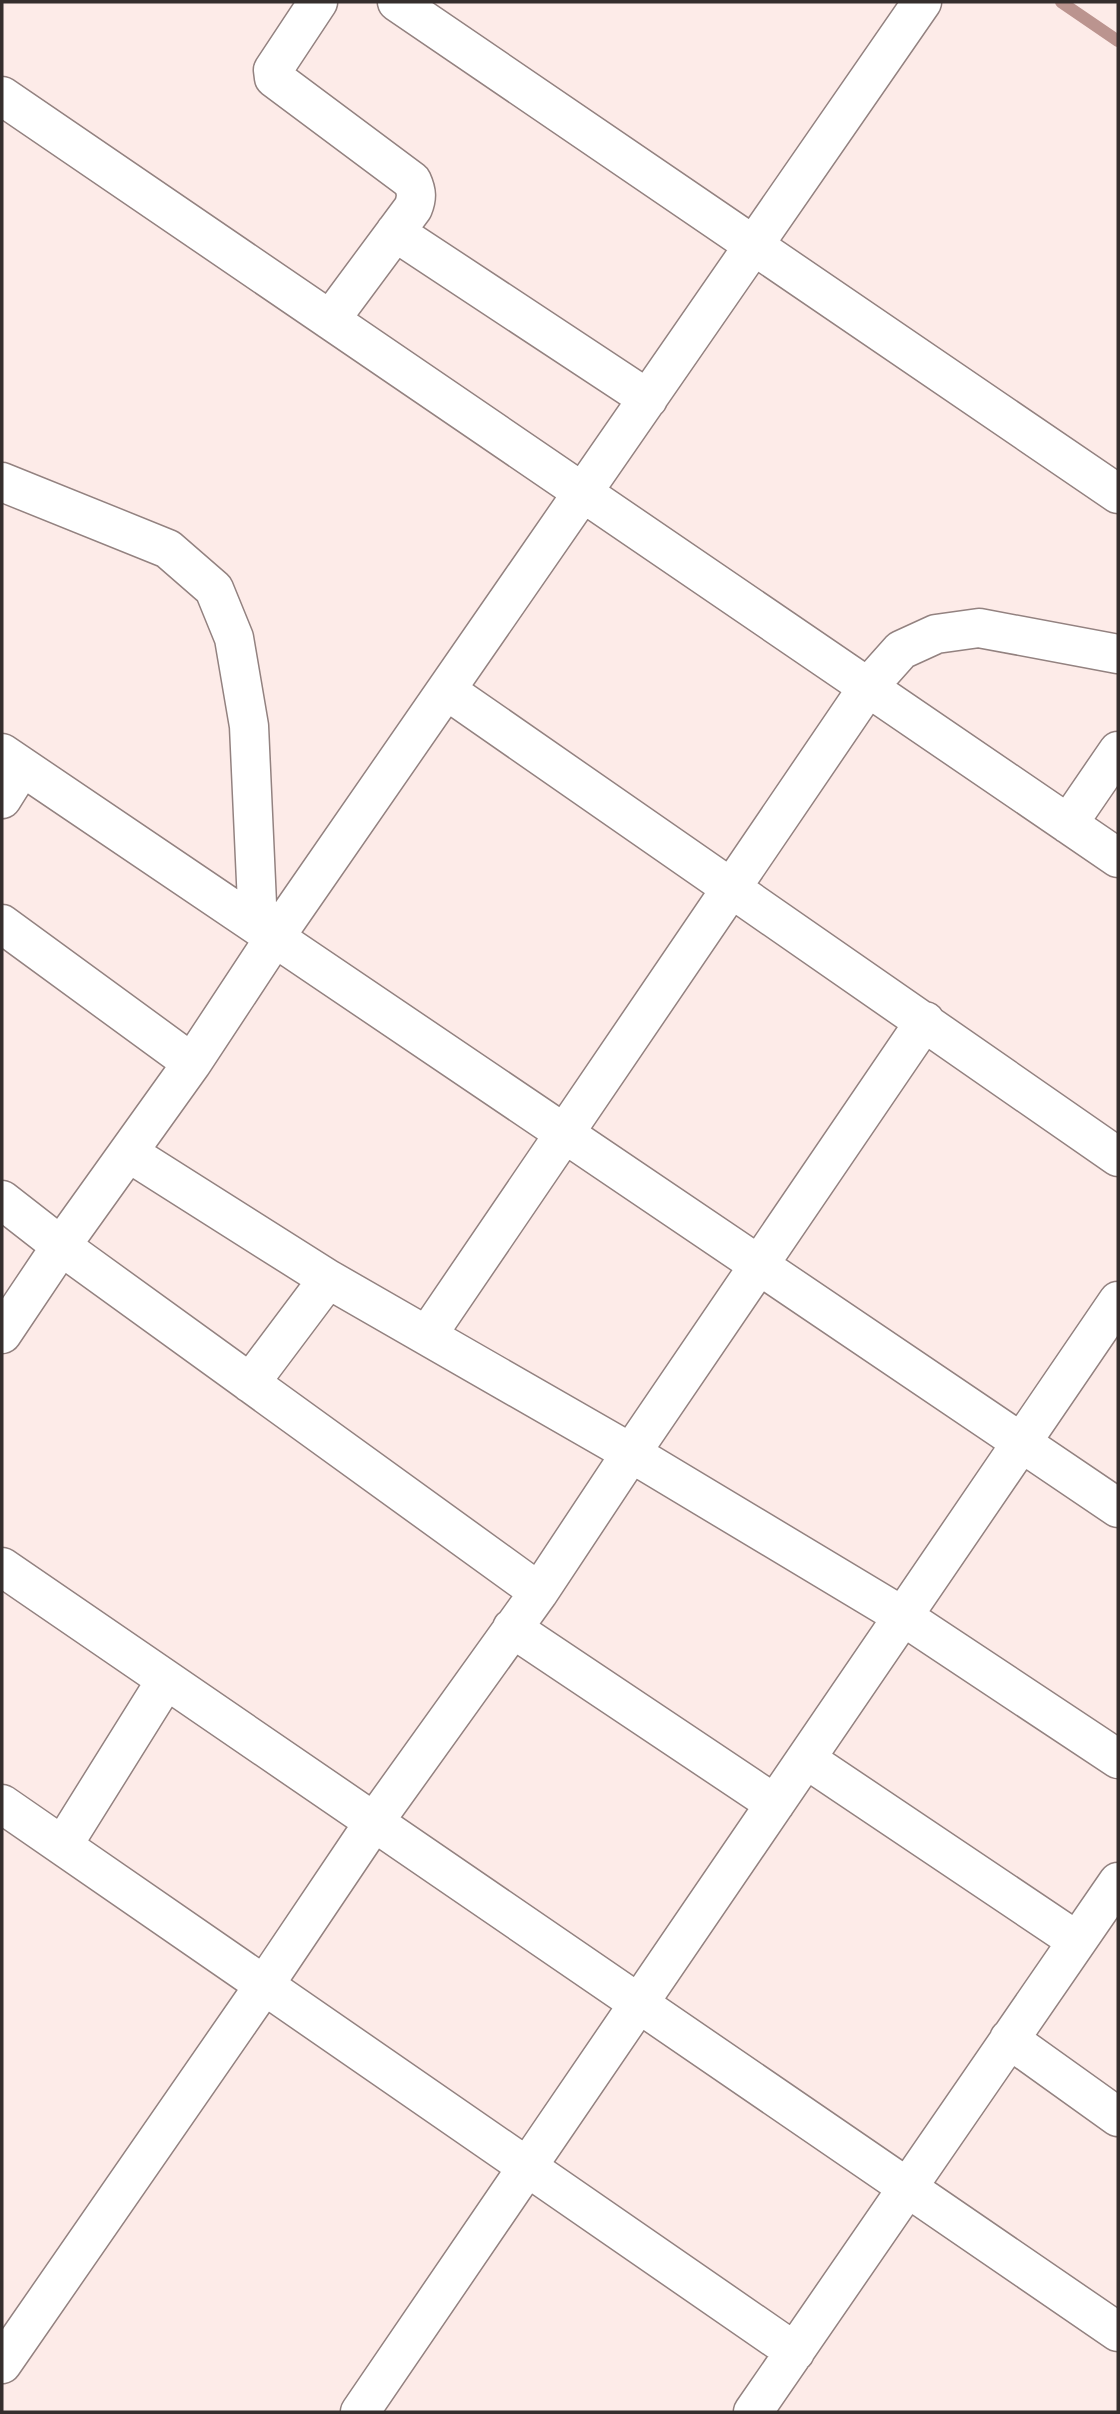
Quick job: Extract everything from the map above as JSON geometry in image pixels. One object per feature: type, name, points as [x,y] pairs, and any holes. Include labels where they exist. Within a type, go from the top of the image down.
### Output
[{"type":"street","points":[[318,2],[273,70],[274,78],[412,181],[416,190],[413,208],[330,320]]},
{"type":"street","points":[[397,2],[1118,494]]},
{"type":"street","points":[[2,1334],[61,1246],[192,1063],[266,931],[446,690],[922,2]]},
{"type":"street","points":[[2,96],[1118,858]]},
{"type":"street","points":[[395,232],[648,399]]},
{"type":"street","points":[[2,482],[168,549],[214,589],[234,638],[250,726],[266,931]]},
{"type":"street","points":[[428,1334],[869,687],[901,650],[936,634],[979,628],[1118,654]]},
{"type":"street","points":[[446,690],[1118,1157]]},
{"type":"street","points":[[1068,824],[1118,751]]},
{"type":"street","points":[[2,799],[12,760],[1118,1508]]},
{"type":"street","points":[[2,924],[192,1063]]},
{"type":"street","points":[[2,2364],[374,1822],[539,1591],[925,1021]]},
{"type":"street","points":[[129,1153],[328,1279],[631,1452],[904,1617],[1118,1759]]},
{"type":"street","points":[[2,1200],[61,1246],[539,1591]]},
{"type":"street","points":[[250,1383],[328,1279]]},
{"type":"street","points":[[360,2412],[1118,1301]]},
{"type":"street","points":[[2,1567],[907,2187],[1113,2317]]},
{"type":"street","points":[[512,1629],[775,1804]]},
{"type":"street","points":[[63,1845],[166,1680]]},
{"type":"street","points":[[806,1759],[1077,1941]]},
{"type":"street","points":[[2,1804],[795,2352]]},
{"type":"street","points":[[753,2412],[1118,1882]]},
{"type":"street","points":[[1009,2039],[1118,2116]]},
{"type":"waterway","points":[[1061,2],[1118,41]]}]
